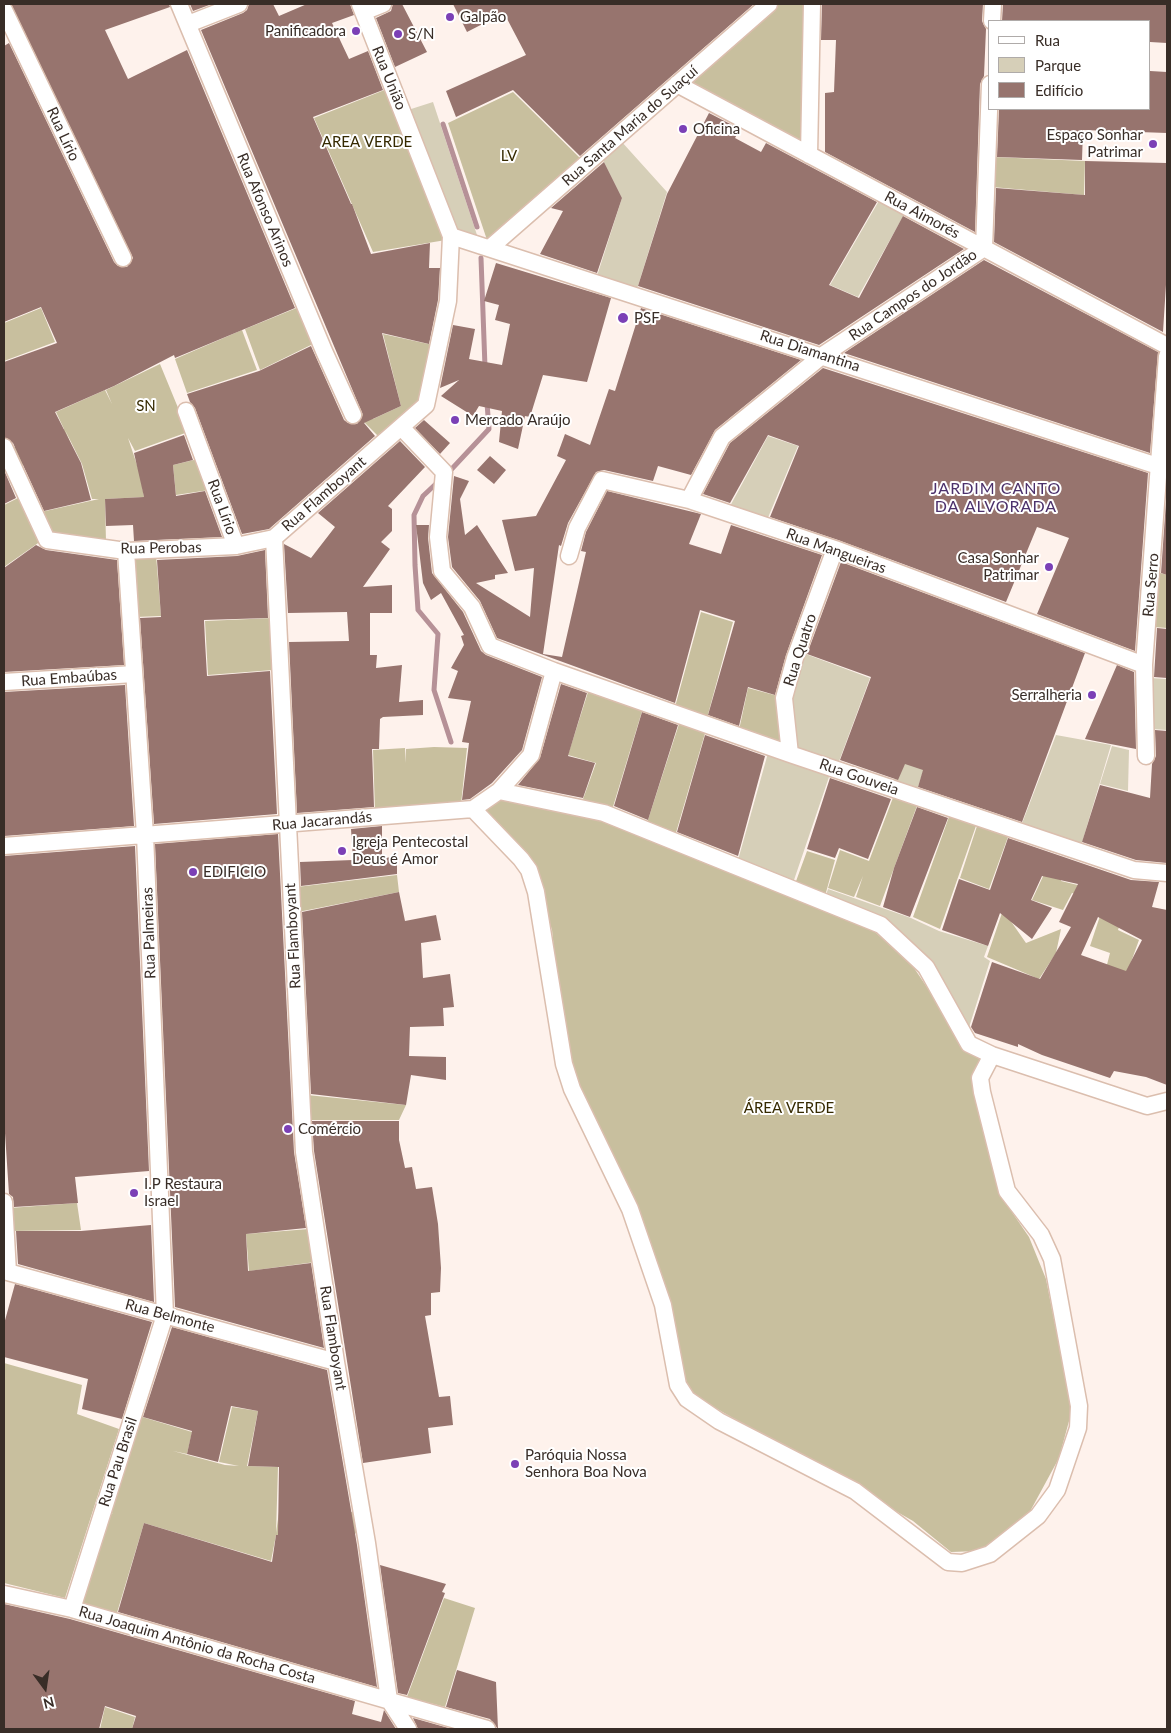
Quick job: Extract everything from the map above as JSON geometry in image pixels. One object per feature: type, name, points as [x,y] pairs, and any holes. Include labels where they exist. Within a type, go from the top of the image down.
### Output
[{"type":"street","name":"Rua Afonso Arinos","points":[[179,4],[324,351],[353,415]]},
{"type":"street","points":[[188,24],[239,4]]},
{"type":"street","points":[[361,8],[383,4]]},
{"type":"street","name":"Rua Santa Maria do Suaçuí","points":[[491,247],[769,4]]},
{"type":"street","points":[[810,155],[812,4]]},
{"type":"street","points":[[992,20],[993,4]]},
{"type":"street","name":"Rua União","points":[[361,8],[451,236]]},
{"type":"street","name":"Rua Lírio","points":[[4,10],[123,258]]},
{"type":"street","name":"Rua Aimorés","points":[[677,84],[1167,346]]},
{"type":"street","name":"Rua Campos do Jordão","points":[[689,500],[722,437],[823,355],[984,248],[989,110]]},
{"type":"street","name":"Rua Diamantina","points":[[451,236],[491,247],[1164,467]]},
{"type":"street","name":"Rua Flamboyant","points":[[389,1700],[367,1543],[336,1362],[304,1152],[274,538],[426,405],[448,301],[451,236]]},
{"type":"street","name":"Rua Serro","points":[[1146,756],[1144,665],[1164,467],[1167,356]]},
{"type":"street","name":"Rua Lírio","points":[[186,411],[236,546]]},
{"type":"street","name":"Rua Gouveia","points":[[400,427],[444,472],[438,537],[442,571],[472,607],[480,620],[485,638],[490,646],[554,671],[790,754],[1134,870],[1167,873]]},
{"type":"street","name":"Rua Perobas","points":[[4,447],[47,540],[126,551],[236,546],[274,538]]},
{"type":"street","name":"Rua Mangueiras","points":[[569,556],[577,528],[602,480],[689,500],[835,549],[1144,665]]},
{"type":"street","name":"Rua Quatro","points":[[790,754],[784,698],[795,658],[835,549]]},
{"type":"street","name":"Rua Palmeiras","points":[[126,551],[145,835],[165,1314]]},
{"type":"street","points":[[554,671],[531,755],[499,790],[473,809],[521,859],[529,870],[536,892],[564,1064],[572,1089],[630,1209],[663,1305],[678,1385],[687,1400],[719,1421],[855,1491],[948,1562],[962,1563],[990,1554],[1038,1516],[1057,1490],[1078,1428],[1079,1406],[1052,1259],[1041,1235],[1007,1191],[982,1092],[980,1078],[992,1055]]},
{"type":"street","name":"Rua Embaúbas","points":[[4,682],[134,674]]},
{"type":"street","points":[[499,790],[604,813],[881,926],[926,967],[958,1028],[969,1044],[992,1055],[1147,1106],[1167,1101]]},
{"type":"street","name":"Rua Jacarandás","points":[[4,846],[473,809]]},
{"type":"street","points":[[4,1202],[6,1271]]},
{"type":"street","name":"Rua Belmonte","points":[[6,1271],[336,1362]]},
{"type":"street","name":"Rua Pau Brasil","points":[[72,1609],[165,1314]]},
{"type":"street","name":"Rua Joaquim Antônio da Rocha Costa","points":[[4,1594],[72,1609],[487,1729]]},
{"type":"street","points":[[389,1700],[408,1729]]},
{"type":"green space","points":[[777,4],[806,4],[803,147],[691,83]]},
{"type":"green space","name":"AREA VERDE","points":[[387,89],[446,240],[373,252],[314,118]]},
{"type":"green space","name":"LV","points":[[513,92],[582,160],[487,240],[448,123]]},
{"type":"green space","points":[[433,102],[478,238],[456,231],[408,110]]},
{"type":"green space","points":[[621,141],[667,192],[637,289],[597,276],[622,198],[602,158]]},
{"type":"green space","points":[[993,157],[1085,161],[1084,195],[992,187]]},
{"type":"green space","points":[[880,199],[905,213],[858,297],[830,285]]},
{"type":"green space","points":[[299,307],[315,343],[260,370],[245,329]]},
{"type":"green space","points":[[41,308],[55,342],[4,361],[4,323]]},
{"type":"green space","points":[[242,330],[257,370],[187,393],[175,359]]},
{"type":"green space","points":[[383,334],[433,345],[420,402],[379,437],[360,418],[353,424],[350,419],[368,412],[373,419],[401,406]]},
{"type":"green space","name":"SN","points":[[160,364],[188,432],[135,451],[128,438],[140,474],[144,497],[105,499],[106,542],[51,535],[41,512],[99,499],[92,499],[82,464],[65,430],[73,449],[19,466],[11,448],[64,429],[56,412],[105,390],[112,404],[106,390]]},
{"type":"green space","points":[[768,436],[798,446],[767,520],[729,508]]},
{"type":"green space","points":[[198,459],[209,490],[176,495],[173,465]]},
{"type":"green space","points":[[20,497],[41,541],[4,567],[4,505]]},
{"type":"green space","points":[[156,555],[161,616],[136,617],[132,556]]},
{"type":"green space","points":[[1157,572],[1167,575],[1167,628],[1154,627]]},
{"type":"green space","points":[[701,612],[733,622],[707,718],[675,707]]},
{"type":"green space","points":[[272,618],[273,670],[208,675],[205,621]]},
{"type":"green space","points":[[803,653],[870,678],[838,764],[795,749],[789,699]]},
{"type":"green space","points":[[1150,678],[1167,679],[1167,730],[1152,729]]},
{"type":"green space","points":[[748,688],[778,696],[783,745],[739,730]]},
{"type":"green space","points":[[589,689],[643,708],[612,810],[582,802],[596,763],[568,755]]},
{"type":"green space","points":[[923,692],[947,699],[917,790],[894,782]]},
{"type":"green space","points":[[680,721],[706,730],[675,836],[647,823]]},
{"type":"green space","points":[[1056,735],[1111,745],[1081,846],[1021,826]]},
{"type":"green space","points":[[1112,746],[1129,750],[1128,791],[1100,784]]},
{"type":"green space","points":[[434,747],[467,748],[461,804],[375,811],[373,750],[405,748],[405,763],[406,749]]},
{"type":"green space","points":[[768,753],[830,774],[793,883],[738,860]]},
{"type":"green space","points":[[894,795],[918,803],[880,906],[856,897],[863,876],[854,897],[828,888],[840,850],[869,861]]},
{"type":"green space","name":"ÁREA VERDE","points":[[503,796],[591,814],[874,931],[912,965],[943,1011],[959,1044],[984,1057],[1003,1199],[1029,1237],[1046,1279],[1072,1410],[1059,1458],[1027,1517],[979,1551],[951,1552],[913,1521],[691,1394],[681,1365],[672,1308],[635,1204],[575,1081],[559,997],[552,930],[531,866],[479,809]]},
{"type":"green space","points":[[950,814],[977,823],[940,929],[913,917]]},
{"type":"green space","points":[[978,823],[1009,834],[989,889],[960,878]]},
{"type":"green space","points":[[807,851],[835,860],[825,896],[795,884]]},
{"type":"green space","points":[[1046,870],[1062,876],[1061,881],[1090,888],[1088,897],[1072,893],[1063,910],[1032,900]]},
{"type":"green space","points":[[397,875],[399,892],[298,912],[297,887]]},
{"type":"green space","points":[[828,889],[911,918],[939,931],[988,946],[984,957],[990,961],[966,1037],[933,961],[887,922],[826,895]]},
{"type":"green space","points":[[1103,907],[1124,912],[1118,930],[1139,940],[1118,998],[1101,988],[1110,953],[1090,946]]},
{"type":"green space","points":[[1003,910],[1026,943],[1061,929],[1056,953],[1039,979],[987,957]]},
{"type":"green space","points":[[307,1095],[406,1105],[399,1120],[309,1120]]},
{"type":"green space","points":[[77,1203],[81,1230],[12,1231],[10,1208]]},
{"type":"green space","points":[[309,1229],[315,1262],[249,1271],[246,1234]]},
{"type":"green space","points":[[4,1363],[82,1385],[77,1414],[119,1429],[65,1598],[4,1583]]},
{"type":"green space","points":[[232,1407],[258,1411],[247,1466],[278,1467],[276,1533],[279,1512],[356,1512],[359,1533],[329,1537],[276,1535],[271,1561],[144,1523],[116,1616],[79,1605],[108,1513],[113,1514],[109,1512],[139,1416],[192,1432],[187,1454],[173,1451],[225,1465],[239,1466],[219,1462]]},
{"type":"green space","points":[[444,1598],[475,1608],[445,1707],[407,1697]]},
{"type":"green space","points":[[105,1707],[135,1717],[132,1729],[100,1729]]},
{"type":"building","points":[[11,4],[169,4],[170,7],[105,30],[128,79],[187,50],[295,308],[175,358],[174,355],[114,386],[55,412],[81,463],[91,500],[44,511],[13,443],[4,437],[4,362],[57,343],[41,307],[4,322],[4,46],[9,43],[114,262],[118,266],[127,267],[133,258]]},
{"type":"building","points":[[190,4],[212,4],[193,11]]},
{"type":"building","points":[[249,4],[273,4],[279,16],[307,4],[350,4],[354,15],[332,23],[349,59],[368,51],[383,90],[313,117],[352,204],[371,254],[430,243],[429,268],[440,268],[438,300],[429,344],[382,333],[401,406],[364,423],[375,436],[269,529],[242,534],[195,408],[187,394],[259,371],[311,346],[344,420],[348,423],[357,424],[363,415],[201,30],[243,13],[247,10]]},
{"type":"building","name":"S/N","points":[[393,4],[402,4],[427,52],[395,67],[376,18],[391,11]]},
{"type":"building","points":[[453,4],[754,4],[580,156],[513,90],[456,117],[446,91],[526,55],[504,13],[467,32]]},
{"type":"building","points":[[822,4],[983,4],[982,21],[986,29],[984,76],[980,84],[975,232],[825,152],[825,93],[834,92],[836,40],[821,40]]},
{"type":"building","points":[[1003,4],[1167,4],[1167,43],[1151,42],[1151,20],[1002,20]]},
{"type":"building","points":[[1151,71],[1167,72],[1167,133],[1083,130],[1082,160],[997,157],[999,110],[1151,110]]},
{"type":"building","points":[[709,113],[740,129],[735,138],[761,152],[766,143],[877,202],[829,285],[859,298],[903,216],[964,249],[819,345],[638,286],[667,194]]},
{"type":"building","points":[[1085,161],[1167,163],[1167,269],[1163,332],[994,242],[996,188],[1085,195]]},
{"type":"building","points":[[604,162],[622,198],[597,273],[540,254],[563,211],[551,208]]},
{"type":"building","points":[[984,260],[1158,352],[1150,453],[844,353]]},
{"type":"building","points":[[496,263],[611,298],[587,382],[543,375],[530,417],[525,416],[518,449],[499,442],[502,411],[479,406],[473,416],[441,396],[459,380],[440,388],[453,325],[475,329],[469,359],[502,365],[510,324],[495,320],[499,305],[484,301]]},
{"type":"building","points":[[641,308],[801,360],[715,430],[691,475],[658,466],[653,481],[604,470],[596,472],[568,523],[561,546],[559,545],[543,654],[562,657],[586,552],[581,551],[586,532],[607,491],[701,514],[689,544],[721,554],[731,525],[822,555],[786,655],[775,695],[748,687],[739,726],[708,715],[735,621],[700,610],[675,703],[497,638],[480,601],[452,567],[448,537],[454,476],[469,481],[460,499],[465,535],[477,525],[508,573],[495,575],[495,579],[476,583],[530,617],[534,568],[515,571],[502,520],[536,516],[566,460],[557,456],[565,434],[590,445],[609,389],[615,391]]},
{"type":"building","points":[[823,368],[1148,473],[1135,651],[1037,614],[1069,538],[1037,527],[1006,602],[770,517],[799,446],[768,435],[730,503],[703,494],[730,443]]},
{"type":"building","points":[[424,420],[450,443],[440,454],[415,428]]},
{"type":"building","points":[[184,435],[193,460],[173,465],[176,496],[205,491],[222,537],[134,541],[133,525],[106,526],[105,499],[144,497],[134,453]]},
{"type":"building","points":[[400,441],[425,467],[388,506],[392,509],[392,531],[381,542],[390,549],[363,587],[392,585],[392,613],[370,613],[370,655],[377,655],[376,668],[402,665],[399,702],[423,700],[423,715],[383,717],[380,719],[379,749],[372,749],[374,807],[297,813],[289,642],[349,641],[347,612],[288,613],[284,544],[311,558],[335,527],[318,513]]},
{"type":"building","points":[[490,456],[506,470],[494,484],[477,470]]},
{"type":"building","points":[[4,470],[16,498],[4,504]]},
{"type":"building","points":[[1167,487],[1167,575],[1161,573]]},
{"type":"building","points":[[416,525],[429,525],[428,538],[432,573],[463,612],[481,651],[486,655],[542,677],[522,750],[492,783],[470,799],[462,800],[469,743],[462,742],[471,701],[448,698],[458,671],[451,668],[464,645],[461,636],[464,635],[441,593],[431,600],[423,583]]},
{"type":"building","points":[[36,545],[46,550],[117,560],[124,665],[4,672],[4,568]]},
{"type":"building","points":[[265,550],[268,618],[204,620],[207,676],[270,671],[277,814],[154,824],[140,618],[161,617],[157,560],[237,556]]},
{"type":"building","points":[[841,562],[1085,653],[1022,822],[918,787],[923,770],[905,764],[898,780],[840,760],[871,677],[807,654]]},
{"type":"building","points":[[1157,628],[1167,629],[1167,678],[1154,677]]},
{"type":"building","points":[[1117,665],[1134,672],[1136,749],[1085,739]]},
{"type":"building","points":[[561,684],[587,693],[568,756],[595,763],[583,798],[518,785],[540,758]]},
{"type":"building","points":[[125,685],[134,826],[4,836],[4,692]]},
{"type":"building","points":[[642,712],[678,725],[648,820],[614,806]]},
{"type":"building","points":[[1155,730],[1167,731],[1167,863],[1136,860],[1082,842],[1100,785],[1150,798],[1152,764],[1156,756]]},
{"type":"building","points":[[705,735],[765,756],[738,856],[677,832]]},
{"type":"building","points":[[830,778],[891,799],[868,859],[839,848],[835,858],[807,849]]},
{"type":"building","points":[[917,807],[948,818],[910,917],[883,907],[894,868]]},
{"type":"building","points":[[382,826],[382,858],[397,857],[397,874],[301,886],[300,862],[353,860],[351,829]]},
{"type":"building","points":[[278,834],[294,1152],[306,1228],[246,1234],[248,1271],[311,1263],[324,1348],[175,1307],[155,844]]},
{"type":"building","points":[[1008,838],[1131,880],[1159,882],[1152,907],[1167,910],[1167,1085],[1146,1077],[1114,1071],[1110,1078],[1042,1055],[1018,1044],[1018,1047],[975,1033],[971,1027],[992,962],[1040,979],[1071,927],[1059,922],[1078,884],[1042,876],[1031,900],[1052,908],[1032,939],[1000,913],[988,946],[942,930],[959,879],[990,890]],"holes":[[[1098,917],[1142,940],[1126,971],[1081,955]]]},
{"type":"building","points":[[135,846],[149,1171],[75,1177],[78,1203],[14,1207],[13,1197],[9,1194],[4,1118],[4,856]]},
{"type":"building","points":[[399,892],[405,921],[436,915],[441,940],[421,943],[423,978],[450,974],[454,1007],[443,1008],[444,1026],[410,1027],[409,1056],[446,1057],[446,1080],[411,1075],[406,1105],[311,1094],[302,912]]},
{"type":"building","points":[[312,1121],[399,1121],[399,1140],[405,1168],[412,1167],[416,1189],[432,1187],[438,1224],[441,1268],[440,1292],[431,1293],[431,1315],[425,1316],[439,1397],[450,1396],[453,1425],[428,1428],[431,1453],[363,1463],[314,1151]]},
{"type":"building","points":[[151,1225],[154,1302],[18,1264],[16,1231],[81,1231]]},
{"type":"building","points":[[15,1284],[152,1322],[122,1419],[82,1409],[88,1379],[4,1357],[4,1324]]},
{"type":"building","points":[[172,1327],[327,1370],[357,1545],[377,1687],[118,1612],[144,1523],[272,1562],[276,1535],[278,1535],[279,1467],[248,1466],[258,1411],[231,1406],[218,1462],[187,1454],[192,1431],[143,1417]]},
{"type":"building","points":[[380,1565],[446,1584],[442,1592],[445,1593],[407,1695],[398,1693]]},
{"type":"building","points":[[4,1604],[70,1619],[355,1701],[352,1714],[381,1722],[384,1710],[396,1729],[132,1729],[136,1716],[105,1706],[99,1729],[4,1729]]},
{"type":"building","points":[[457,1670],[496,1682],[498,1729],[490,1719],[446,1707]]},
{"type":"building","points":[[413,1718],[452,1729],[418,1729]]},
{"type":"waterway","points":[[443,124],[477,227]]},
{"type":"waterway","points":[[481,258],[485,367]]},
{"type":"waterway","points":[[448,473],[489,429],[487,403]]},
{"type":"waterway","points":[[440,480],[423,496],[414,515],[415,565],[418,610],[438,634],[434,690],[451,742]]},
{"type":"place","name":"Galpão","points":[[450,17]]},
{"type":"place","name":"Panificadora","points":[[356,31]]},
{"type":"place","name":"S/N","points":[[398,34]]},
{"type":"place","name":"Oficina","points":[[683,129]]},
{"type":"place","name":"Espaço Sonhar Patrimar","points":[[1153,144]]},
{"type":"place","name":"PSF","points":[[623,318]]},
{"type":"place","name":"Mercado Araújo","points":[[455,420]]},
{"type":"place","name":"Casa Sonhar Patrimar","points":[[1049,567]]},
{"type":"place","name":"Serralheria","points":[[1092,695]]},
{"type":"place","name":"Igreja Pentecostal Deus é Amor","points":[[342,851]]},
{"type":"place","name":"EDIFICIO","points":[[193,872]]},
{"type":"place","name":"Comércio","points":[[288,1129]]},
{"type":"place","name":"I.P Restaura Israel","points":[[134,1193]]},
{"type":"place","name":"Paróquia Nossa Senhora Boa Nova","points":[[515,1464]]},
{"type":"district","name":"JARDIM CANTO DA ALVORADA","points":[[996,498]]}]
